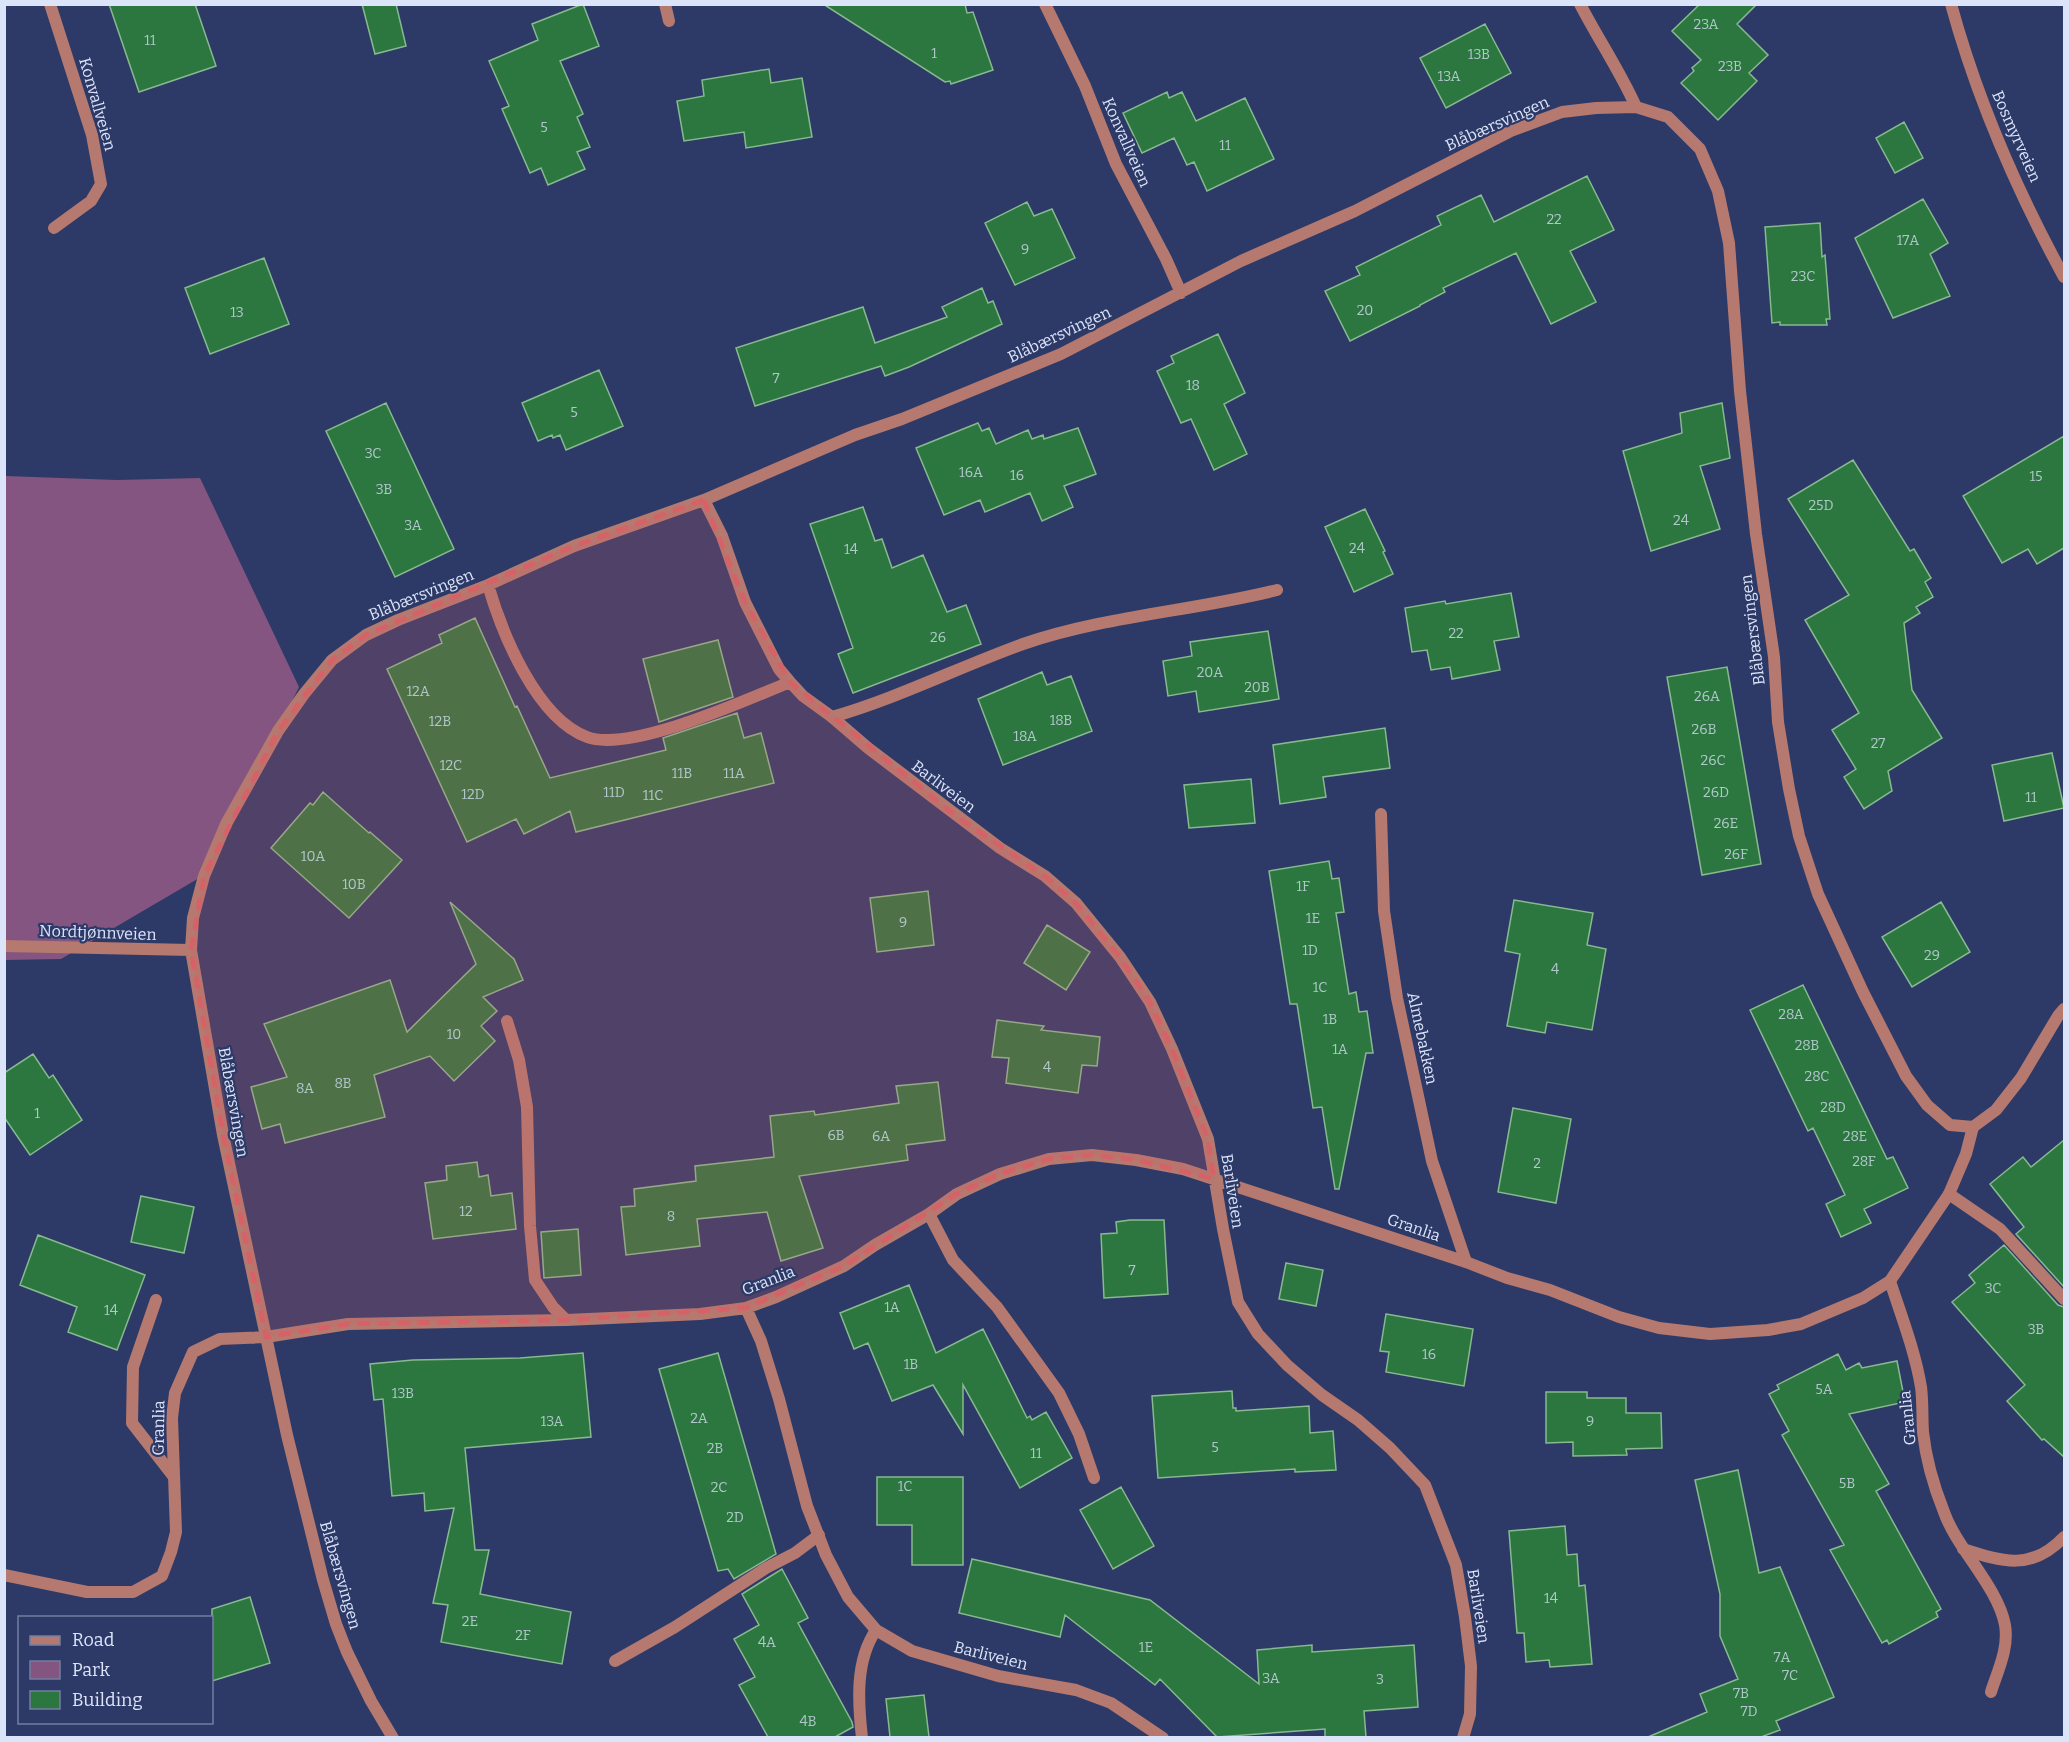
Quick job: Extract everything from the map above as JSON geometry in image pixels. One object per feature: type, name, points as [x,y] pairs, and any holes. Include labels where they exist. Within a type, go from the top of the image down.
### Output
[{"type":"street","name":"Konvallveien","points":[[50,4],[92,135],[101,184],[91,201],[54,228]]},
{"type":"street","points":[[664,4],[669,21]]},
{"type":"street","name":"Konvallveien","points":[[1045,4],[1085,86],[1116,164],[1166,259],[1181,293]]},
{"type":"street","points":[[1580,4],[1598,39],[1624,79],[1636,107]]},
{"type":"street","name":"Bosmyrveien","points":[[1951,4],[1964,53],[1995,132],[2064,277]]},
{"type":"street","name":"Blåbærsvingen","points":[[393,1737],[366,1691],[336,1624],[287,1436],[223,1135],[191,950],[193,918],[204,876],[226,824],[278,731],[332,660],[366,635],[488,585],[574,546],[704,500],[855,435],[902,419],[1029,368],[1241,261],[1355,211],[1511,131],[1562,112],[1636,107],[1668,117],[1700,149],[1718,191],[1729,243],[1740,391],[1756,534],[1774,657],[1778,722],[1799,836],[1818,894],[1863,992],[1906,1076],[1927,1106],[1950,1125],[1973,1128]]},
{"type":"street","name":"Barliveien","points":[[704,500],[722,536],[745,602],[779,669],[790,682],[803,696],[937,802],[1000,848],[1045,876],[1076,903],[1120,957],[1150,1002],[1172,1049],[1208,1139],[1238,1302],[1258,1334],[1296,1372],[1390,1448],[1425,1485],[1456,1565],[1466,1617],[1471,1666],[1470,1714],[1463,1737]]},
{"type":"street","name":"Blåbærsvingen","points":[[488,585],[509,642],[533,688],[549,710],[576,732],[588,738],[611,741],[637,737],[731,706],[790,682]]},
{"type":"street","points":[[832,717],[873,705],[1024,644],[1103,623],[1238,600],[1277,590]]},
{"type":"street","name":"Almebakken","points":[[1381,814],[1384,910],[1397,998],[1432,1161],[1466,1262]]},
{"type":"street","name":"Nordtjønnveien","points":[[4,946],[191,950]]},
{"type":"street","points":[[1973,1128],[1996,1110],[2021,1078],[2064,1009]]},
{"type":"street","points":[[507,1021],[519,1060],[527,1107],[530,1226],[535,1280],[553,1307],[566,1320]]},
{"type":"street","name":"Granlia","points":[[4,1575],[87,1592],[134,1592],[162,1576],[176,1532],[172,1418],[175,1394],[193,1352],[220,1340],[266,1337],[348,1324],[566,1320],[700,1314],[746,1308],[776,1298],[844,1266],[929,1214],[957,1194],[1000,1174],[1049,1160],[1092,1155],[1183,1169],[1466,1262],[1507,1278],[1550,1290],[1619,1317],[1659,1328],[1710,1334],[1768,1330],[1801,1324],[1863,1298],[1890,1281],[1949,1194],[1966,1154],[1973,1128]]},
{"type":"street","points":[[1949,1194],[2000,1229],[2064,1299]]},
{"type":"street","points":[[929,1214],[953,1260],[997,1307],[1059,1394],[1079,1434],[1094,1478]]},
{"type":"street","name":"Granlia","points":[[1890,1281],[1914,1355],[1921,1387],[1923,1433],[1931,1475],[1944,1515],[1987,1586],[2005,1625],[2005,1650],[1991,1692]]},
{"type":"street","points":[[156,1300],[134,1367],[132,1423],[174,1477]]},
{"type":"street","name":"Barliveien","points":[[746,1308],[764,1351],[807,1506],[826,1555],[848,1597],[876,1630],[912,1651],[998,1676],[1076,1690],[1111,1703],[1163,1737]]},
{"type":"street","points":[[615,1661],[675,1627],[766,1568],[795,1553],[819,1535]]},
{"type":"street","points":[[1963,1549],[1991,1558],[2014,1562],[2041,1556],[2064,1537]]},
{"type":"street","points":[[862,1737],[858,1704],[861,1670],[868,1642],[876,1630]]},
{"type":"highlighted area","points":[[704,500],[745,602],[790,682],[955,815],[1045,876],[1076,903],[1120,957],[1150,1002],[1172,1049],[1208,1139],[1214,1179],[1136,1160],[1092,1155],[1049,1159],[1000,1174],[957,1194],[844,1266],[746,1308],[566,1320],[348,1324],[266,1337],[223,1135],[191,950],[204,876],[278,731],[332,660],[366,635],[574,546]]},
{"type":"green space","points":[[5,476],[117,480],[200,478],[299,687],[206,874],[61,959],[5,960]]},
{"type":"building","points":[[109,4],[195,4],[216,66],[139,92]]},
{"type":"building","points":[[362,4],[396,4],[406,46],[375,54]]},
{"type":"building","points":[[583,4],[599,46],[560,61],[583,114],[577,117],[590,147],[577,152],[585,169],[548,185],[541,168],[530,173],[502,109],[509,106],[489,61],[538,40],[532,24]]},
{"type":"building","points":[[823,4],[965,4],[967,13],[973,12],[993,70],[951,84],[950,81],[945,82]]},
{"type":"building","points":[[1700,4],[1757,4],[1737,24],[1768,55],[1749,73],[1757,81],[1718,120],[1681,83],[1694,71],[1692,68],[1701,60],[1672,31]]},
{"type":"building","points":[[1485,24],[1511,73],[1446,108],[1420,58]]},
{"type":"building","points":[[769,69],[771,83],[802,78],[812,137],[746,148],[744,132],[684,141],[677,101],[704,96],[702,80]]},
{"type":"building","points":[[1167,92],[1169,98],[1182,92],[1196,121],[1245,98],[1274,159],[1207,191],[1194,162],[1187,165],[1174,138],[1142,153],[1123,113]]},
{"type":"building","points":[[1904,122],[1923,158],[1895,173],[1876,138]]},
{"type":"building","points":[[1587,176],[1614,230],[1570,251],[1596,302],[1551,324],[1516,253],[1443,288],[1445,292],[1350,341],[1325,291],[1360,275],[1356,267],[1441,225],[1437,216],[1481,195],[1494,222]]},
{"type":"building","points":[[1923,199],[1948,243],[1930,254],[1950,296],[1893,318],[1855,238]]},
{"type":"building","points":[[1027,202],[1034,216],[1052,209],[1075,258],[1015,285],[985,223]]},
{"type":"building","points":[[1820,223],[1830,319],[1826,319],[1827,325],[1772,323],[1765,227]]},
{"type":"building","points":[[264,258],[289,324],[210,354],[185,288]]},
{"type":"building","points":[[982,288],[988,303],[993,301],[1002,324],[885,376],[881,366],[755,406],[736,348],[863,307],[875,343],[947,317],[942,307]]},
{"type":"building","points":[[1218,334],[1245,393],[1224,404],[1247,454],[1214,470],[1191,419],[1181,423],[1157,371],[1174,363],[1171,356]]},
{"type":"building","points":[[599,370],[623,426],[566,450],[560,435],[553,438],[552,435],[538,441],[522,403]]},
{"type":"building","points":[[386,403],[454,549],[395,577],[326,431]]},
{"type":"building","points":[[1722,403],[1730,458],[1700,466],[1720,529],[1651,551],[1623,451],[1682,433],[1680,413]]},
{"type":"building","points":[[978,423],[982,431],[989,428],[996,444],[1028,430],[1032,439],[1043,435],[1044,439],[1078,428],[1096,474],[1064,486],[1073,507],[1042,521],[1030,493],[985,512],[980,500],[944,515],[916,448]]},
{"type":"building","points":[[2064,436],[2064,548],[2037,564],[2028,549],[2002,563],[1963,496]]},
{"type":"building","points":[[1853,460],[1910,551],[1914,549],[1931,578],[1925,582],[1933,597],[1916,607],[1920,613],[1904,623],[1912,690],[1942,738],[1888,771],[1892,791],[1864,809],[1844,777],[1856,769],[1832,730],[1859,713],[1805,620],[1849,595],[1788,499]]},
{"type":"building","points":[[863,507],[875,541],[882,539],[892,568],[923,555],[947,612],[966,605],[981,644],[853,693],[838,654],[853,648],[810,524]]},
{"type":"building","points":[[1365,509],[1393,574],[1354,592],[1325,527]]},
{"type":"building","points":[[1511,593],[1519,637],[1494,641],[1500,670],[1452,679],[1450,667],[1431,670],[1427,650],[1412,652],[1405,608]]},
{"type":"building","points":[[475,618],[550,778],[666,750],[663,738],[737,713],[744,738],[761,733],[774,783],[576,832],[570,811],[524,834],[516,819],[467,842],[387,669],[442,643],[439,635]]},
{"type":"building","points":[[1268,631],[1279,699],[1199,712],[1196,691],[1168,696],[1163,661],[1192,656],[1190,642]]},
{"type":"building","points":[[718,640],[733,697],[659,722],[643,659]]},
{"type":"building","points":[[1727,667],[1761,864],[1702,875],[1667,677]]},
{"type":"building","points":[[1042,672],[1047,685],[1071,676],[1092,731],[1003,765],[978,699]]},
{"type":"building","points":[[1385,728],[1390,768],[1323,777],[1326,797],[1280,804],[1273,745]]},
{"type":"building","points":[[2052,753],[2064,808],[2004,821],[1992,765]]},
{"type":"building","points":[[1251,779],[1255,823],[1189,828],[1184,785]]},
{"type":"building","points":[[323,792],[402,860],[349,918],[271,848],[310,803],[313,805]]},
{"type":"building","points":[[1329,861],[1332,879],[1339,878],[1344,912],[1336,913],[1349,994],[1356,992],[1359,1012],[1367,1011],[1373,1053],[1366,1053],[1339,1189],[1335,1189],[1322,1107],[1313,1108],[1297,1004],[1290,1004],[1269,871]]},
{"type":"building","points":[[928,891],[934,945],[877,952],[870,898]]},
{"type":"building","points":[[1514,900],[1593,913],[1587,945],[1606,949],[1592,1030],[1547,1022],[1545,1033],[1507,1026],[1520,954],[1505,951]]},
{"type":"building","points":[[450,902],[514,959],[523,980],[483,997],[497,1011],[481,1026],[495,1041],[454,1081],[430,1056],[374,1075],[385,1117],[285,1143],[280,1124],[262,1129],[251,1087],[287,1077],[264,1024],[390,980],[407,1032],[476,964]]},
{"type":"building","points":[[1941,902],[1970,952],[1912,987],[1882,937]]},
{"type":"building","points":[[1047,925],[1090,952],[1066,990],[1024,963]]},
{"type":"building","points":[[1803,985],[1887,1159],[1893,1157],[1908,1188],[1864,1209],[1871,1223],[1841,1237],[1826,1204],[1845,1195],[1813,1128],[1808,1131],[1750,1010]]},
{"type":"building","points":[[997,1020],[1044,1026],[1041,1030],[1100,1037],[1097,1066],[1082,1065],[1078,1093],[1006,1083],[1009,1058],[992,1057]]},
{"type":"building","points":[[33,1054],[49,1078],[53,1075],[82,1120],[30,1155],[4,1117],[4,1073]]},
{"type":"building","points":[[938,1082],[945,1140],[906,1145],[908,1160],[799,1176],[823,1248],[781,1261],[767,1212],[697,1219],[700,1246],[626,1255],[621,1207],[635,1206],[634,1189],[696,1181],[695,1166],[774,1157],[770,1116],[814,1111],[815,1115],[899,1103],[896,1086]]},
{"type":"building","points":[[1513,1108],[1571,1119],[1556,1203],[1498,1192]]},
{"type":"building","points":[[2064,1140],[2064,1287],[2016,1234],[2024,1227],[1990,1184],[2023,1157],[2031,1167]]},
{"type":"building","points":[[477,1162],[479,1177],[488,1175],[491,1196],[512,1193],[516,1229],[433,1239],[425,1183],[447,1180],[446,1166]]},
{"type":"building","points":[[141,1196],[194,1207],[184,1253],[131,1242]]},
{"type":"building","points":[[1164,1220],[1168,1294],[1104,1298],[1101,1234],[1117,1233],[1116,1222]]},
{"type":"building","points":[[578,1229],[581,1275],[544,1278],[541,1232]]},
{"type":"building","points":[[38,1235],[145,1275],[117,1350],[68,1332],[77,1307],[20,1285]]},
{"type":"building","points":[[2004,1245],[2058,1305],[2064,1307],[2064,1457],[2044,1439],[2042,1440],[2007,1401],[2025,1385],[1952,1302],[1975,1283],[1969,1275]]},
{"type":"building","points":[[1286,1263],[1323,1270],[1316,1306],[1279,1299]]},
{"type":"building","points":[[909,1285],[936,1353],[983,1329],[1027,1418],[1030,1416],[1032,1420],[1046,1412],[1072,1458],[1020,1488],[963,1385],[963,1434],[933,1385],[892,1401],[868,1343],[854,1349],[840,1313]]},
{"type":"building","points":[[1386,1314],[1473,1329],[1464,1386],[1386,1372],[1389,1352],[1380,1351]]},
{"type":"building","points":[[583,1353],[591,1437],[465,1448],[475,1550],[489,1550],[480,1594],[571,1612],[562,1664],[441,1642],[448,1605],[433,1603],[454,1508],[425,1511],[424,1493],[392,1496],[383,1399],[374,1400],[370,1364]]},
{"type":"building","points":[[718,1353],[776,1554],[734,1579],[728,1569],[718,1571],[659,1369]]},
{"type":"building","points":[[1838,1354],[1846,1370],[1859,1363],[1862,1368],[1897,1361],[1905,1402],[1849,1414],[1889,1484],[1876,1491],[1941,1609],[1936,1612],[1938,1617],[1889,1644],[1887,1640],[1882,1643],[1830,1550],[1844,1545],[1782,1435],[1789,1431],[1769,1394],[1779,1389],[1777,1385]]},
{"type":"building","points":[[1232,1391],[1233,1408],[1236,1408],[1236,1411],[1309,1406],[1310,1433],[1333,1431],[1336,1470],[1295,1472],[1295,1469],[1158,1478],[1152,1396]]},
{"type":"building","points":[[1546,1392],[1587,1392],[1587,1398],[1626,1398],[1626,1413],[1661,1413],[1662,1448],[1626,1449],[1627,1455],[1573,1456],[1573,1442],[1546,1443]]},
{"type":"building","points":[[1738,1470],[1759,1573],[1780,1567],[1834,1697],[1776,1721],[1780,1730],[1761,1737],[1648,1737],[1707,1712],[1700,1694],[1738,1679],[1720,1636],[1720,1594],[1695,1480]]},
{"type":"building","points":[[877,1477],[963,1477],[963,1565],[912,1565],[912,1525],[877,1525]]},
{"type":"building","points":[[1121,1487],[1154,1546],[1113,1569],[1080,1510]]},
{"type":"building","points":[[1565,1526],[1567,1555],[1577,1554],[1579,1586],[1585,1585],[1592,1664],[1550,1667],[1549,1660],[1526,1662],[1524,1633],[1517,1633],[1509,1531]]},
{"type":"building","points":[[972,1559],[1150,1600],[1259,1684],[1257,1650],[1312,1645],[1312,1652],[1414,1645],[1418,1707],[1364,1711],[1366,1737],[1325,1737],[1325,1729],[1217,1737],[1160,1679],[1155,1685],[1065,1615],[1060,1637],[959,1613]]},
{"type":"building","points":[[782,1569],[808,1618],[798,1623],[852,1722],[853,1727],[835,1737],[768,1737],[739,1685],[755,1677],[734,1639],[759,1625],[742,1594]]},
{"type":"building","points":[[250,1597],[270,1663],[213,1681],[212,1609]]},
{"type":"building","points":[[924,1695],[929,1737],[890,1737],[886,1699]]}]
